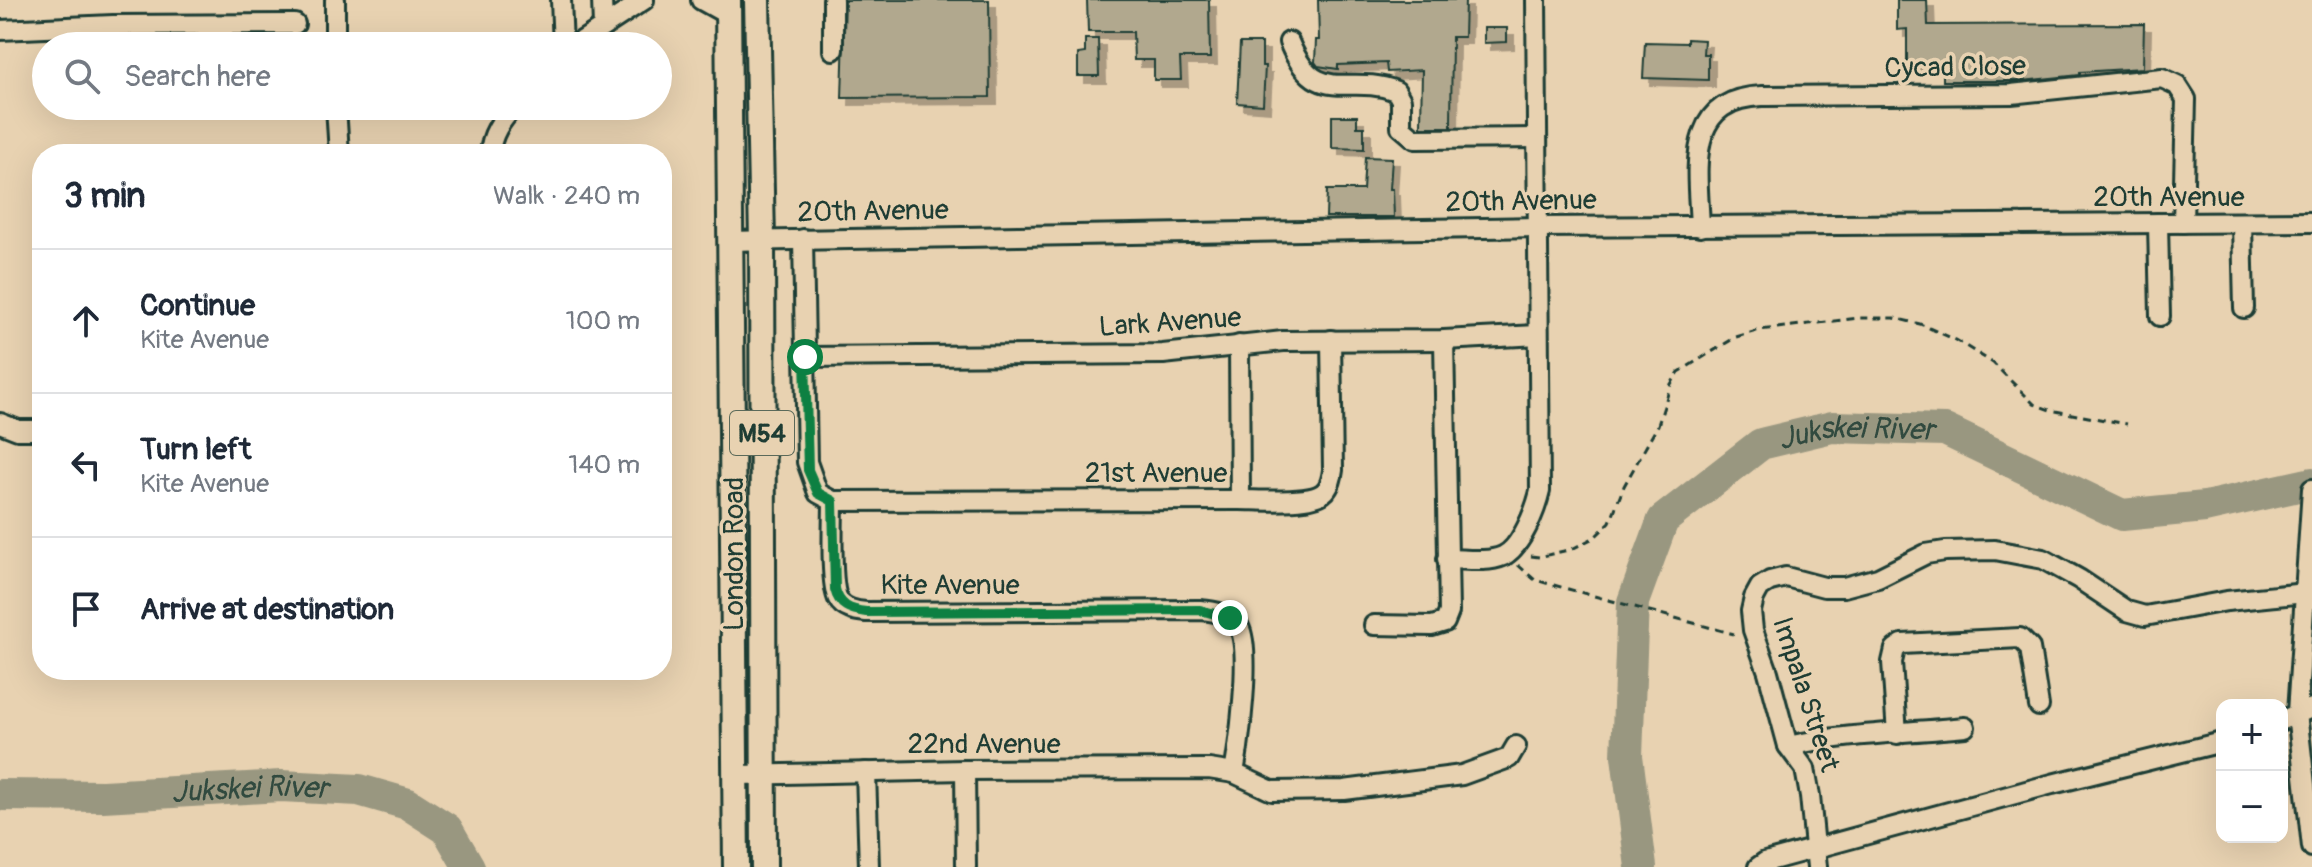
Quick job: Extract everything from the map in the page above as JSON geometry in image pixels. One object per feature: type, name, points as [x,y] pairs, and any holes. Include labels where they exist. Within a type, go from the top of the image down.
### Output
[{"type":"main road","name":"London Road","points":[[757,0],[762,240],[764,867]]},
{"type":"main road","name":"London Road","points":[[728,8],[736,867]]},
{"type":"street","points":[[335,0],[335,32]]},
{"type":"street","points":[[561,0],[562,32]]},
{"type":"street","points":[[602,0],[603,27]]},
{"type":"street","points":[[595,32],[642,0]]},
{"type":"street","points":[[701,0],[728,8]]},
{"type":"street","points":[[833,0],[833,50]]},
{"type":"street","points":[[1447,559],[1506,555],[1528,524],[1540,491],[1536,0]]},
{"type":"street","points":[[0,30],[113,25],[295,24]]},
{"type":"street","points":[[1289,42],[1300,67],[1314,78],[1330,84],[1396,91],[1401,100],[1401,127],[1415,139],[1537,138]]},
{"type":"street","name":"Cycad Close","points":[[1700,227],[1698,152],[1702,133],[1716,113],[1736,99],[1762,96],[2011,94],[2162,78],[2177,85],[2186,99],[2183,223]]},
{"type":"street","points":[[337,120],[338,144]]},
{"type":"street","points":[[491,144],[503,120]]},
{"type":"street","name":"20th Avenue","points":[[730,241],[1538,227],[2312,222]]},
{"type":"street","points":[[2158,223],[2160,316]]},
{"type":"street","points":[[2242,223],[2244,308]]},
{"type":"street","points":[[803,239],[808,470],[818,493],[833,501]]},
{"type":"street","name":"Lark Avenue","points":[[805,357],[1163,354],[1239,345],[1331,340],[1444,340],[1538,335]]},
{"type":"street","name":"21st Avenue","points":[[833,501],[1240,500],[1302,499],[1319,495],[1328,487],[1333,470],[1331,340]]},
{"type":"street","points":[[1374,625],[1432,626],[1445,622],[1450,606],[1444,340]]},
{"type":"street","points":[[1239,345],[1240,500]]},
{"type":"street","points":[[0,423],[18,430],[32,430]]},
{"type":"street","points":[[2312,489],[2297,720],[2312,847]]},
{"type":"street","name":"Kite Avenue","points":[[833,501],[835,589],[841,603],[855,610],[1200,610],[1230,618],[1238,625],[1244,646],[1240,734],[1234,773]]},
{"type":"street","name":"Impala Street","points":[[1816,858],[1805,769],[1788,746],[1753,630],[1751,611],[1754,598],[1760,587],[1778,577],[1824,587],[1844,587],[1878,578],[1926,554],[1995,550],[2043,559],[2127,611],[2145,616],[2227,601],[2305,593]]},
{"type":"street","points":[[1897,734],[1892,662],[1895,649],[1902,644],[2020,638],[2030,648],[2039,706]]},
{"type":"street","points":[[1788,746],[1840,735],[1897,734],[1965,727]]},
{"type":"street","points":[[1758,867],[1765,862],[1816,858],[2052,784],[2216,743]]},
{"type":"street","name":"22nd Avenue","points":[[735,775],[1209,769],[1234,773],[1261,788],[1286,793],[1344,790],[1462,775],[1509,758],[1516,746]]},
{"type":"street","points":[[965,770],[966,867]]},
{"type":"street","points":[[866,772],[869,867]]},
{"type":"path","points":[[1515,544],[1531,556],[1539,557],[1572,549],[1595,537],[1610,522],[1624,486],[1658,425],[1671,384],[1679,372],[1736,337],[1760,330],[1859,318],[1894,318],[1920,324],[1956,340],[1993,363],[2034,404],[2050,410],[2127,424]]},
{"type":"path","points":[[1535,580],[1725,631]]},
{"type":"building","points":[[845,0],[989,0],[990,97],[842,98]]},
{"type":"building","points":[[1087,0],[1209,0],[1210,58],[1180,58],[1181,80],[1154,80],[1154,60],[1134,60],[1133,32],[1088,32]]},
{"type":"building","points":[[1318,0],[1465,0],[1464,37],[1452,37],[1451,127],[1421,127],[1422,70],[1387,72],[1386,63],[1338,65],[1338,69],[1318,66],[1315,62],[1316,40],[1319,40]]},
{"type":"building","points":[[1897,0],[1927,0],[1928,25],[2144,24],[2143,68],[2080,72],[2080,75],[2022,81],[1943,81],[1943,66],[1907,65],[1907,29],[1897,30]]},
{"type":"building","points":[[1484,28],[1507,28],[1507,42],[1484,43]]},
{"type":"building","points":[[1085,39],[1098,39],[1099,76],[1078,76],[1078,54],[1085,53]]},
{"type":"building","points":[[1687,39],[1704,40],[1703,54],[1708,54],[1708,80],[1643,78],[1645,42],[1687,43]]},
{"type":"building","points":[[1240,43],[1262,43],[1262,66],[1265,66],[1263,105],[1237,103]]},
{"type":"building","points":[[1332,116],[1357,116],[1357,127],[1364,127],[1364,149],[1332,148]]},
{"type":"building","points":[[1365,157],[1392,158],[1390,189],[1393,189],[1394,217],[1326,217],[1327,190],[1363,190]]},
{"type":"waterway","name":"Jukskei River","points":[[1641,867],[1627,756],[1633,602],[1663,520],[1761,444],[1832,427],[1945,430],[2122,515],[2205,507],[2312,483]]},
{"type":"waterway","name":"Jukskei River","points":[[0,795],[103,796],[281,786],[359,790],[408,804],[447,829],[469,867]]},
{"type":"route","points":[[805,357],[808,470],[818,493],[833,501],[835,589],[837,598],[846,607],[866,612],[1209,610],[1230,618]]}]
